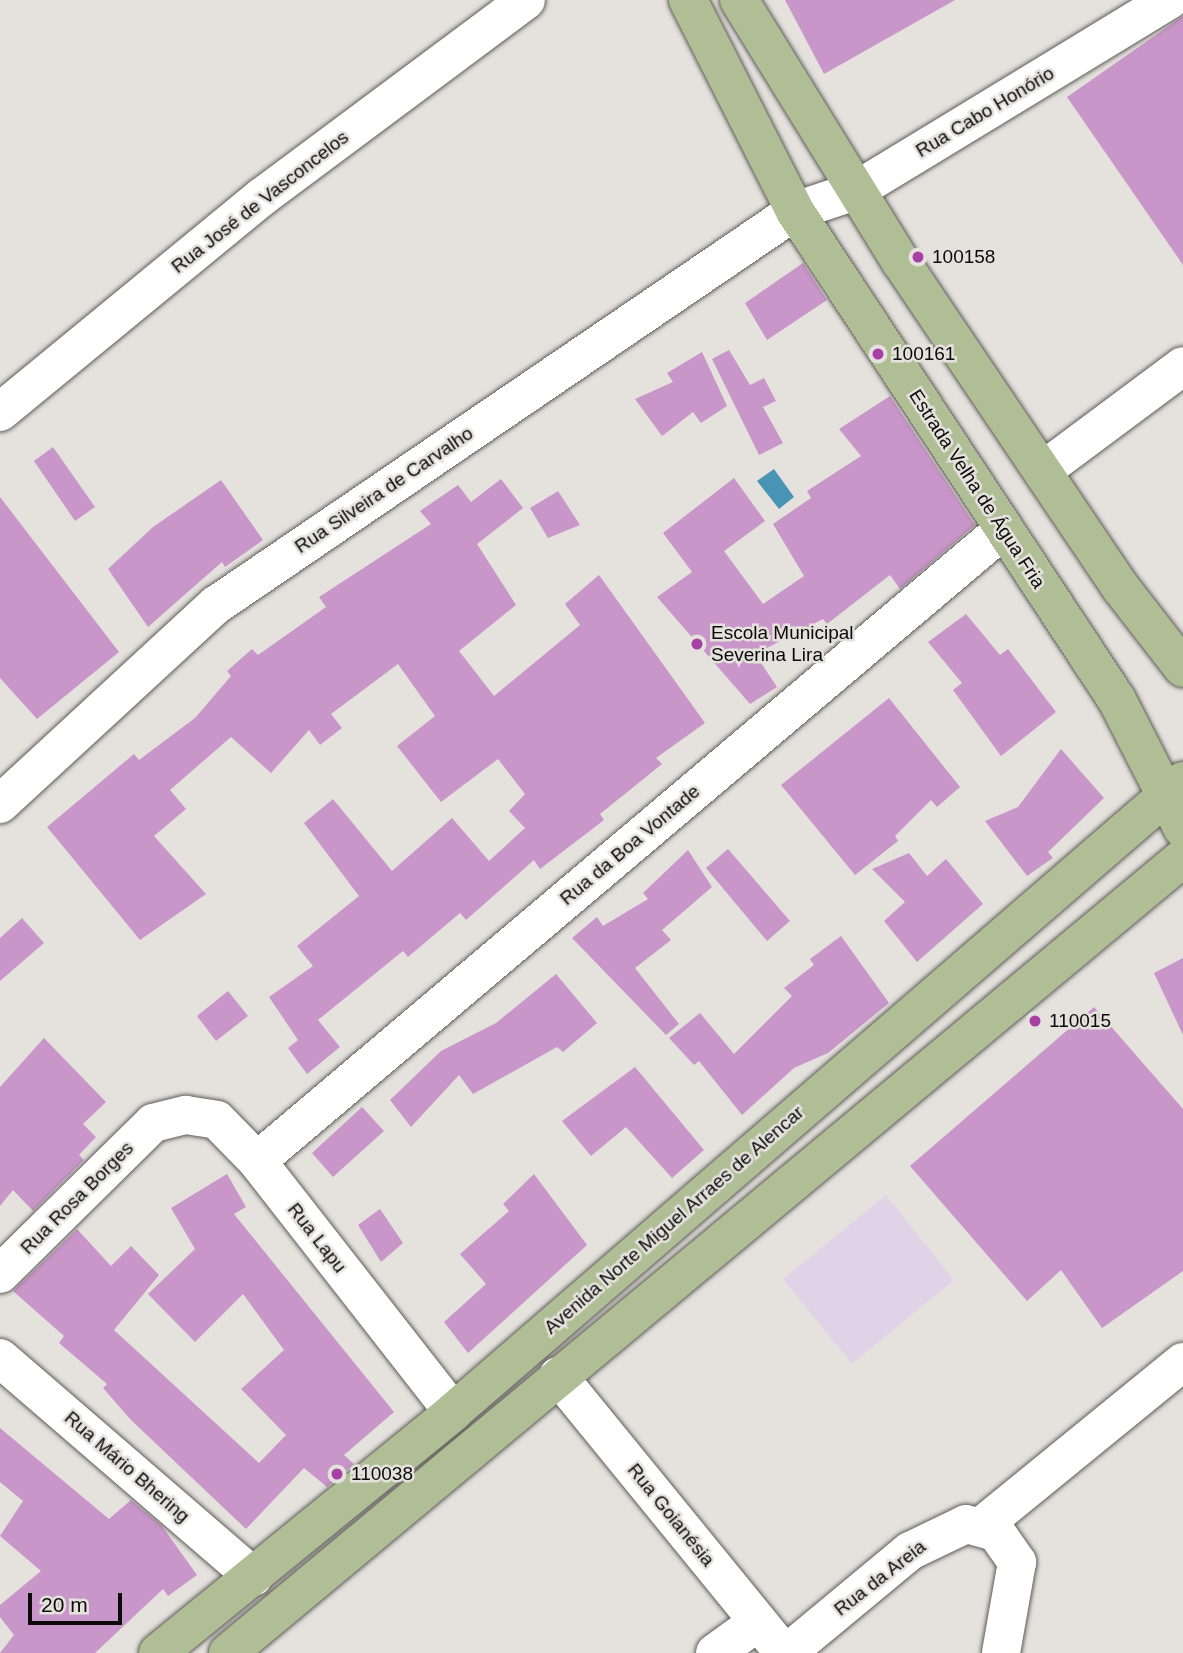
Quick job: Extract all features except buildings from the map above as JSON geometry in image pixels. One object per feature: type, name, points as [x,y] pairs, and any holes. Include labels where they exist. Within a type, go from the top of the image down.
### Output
[{"type":"main road","name":"Estrada Velha de Água Fria","points":[[688,0],[795,211],[1174,787],[1183,829]]},
{"type":"main road","points":[[739,0],[855,191],[1045,470],[1121,588],[1183,668]]},
{"type":"main road","name":"Avenida Norte Miguel Arraes de Alencar","points":[[158,1653],[453,1412],[1174,787]]},
{"type":"main road","points":[[228,1653],[558,1376],[854,1137],[1183,858]]},
{"type":"street","name":"Rua José de Vasconcelos","points":[[0,412],[262,197],[526,0]]},
{"type":"street","name":"Rua Cabo Honório","points":[[795,211],[855,191],[1169,0]]},
{"type":"street","name":"Rua Silveira de Carvalho","points":[[0,804],[216,605],[795,211]]},
{"type":"street","points":[[1045,470],[1183,366]]},
{"type":"street","name":"Rua da Boa Vontade","points":[[257,1161],[1004,530]]},
{"type":"street","name":"Rua Lapu","points":[[153,1123],[186,1115],[217,1120],[257,1161],[453,1412]]},
{"type":"street","name":"Rua Rosa Borges","points":[[0,1274],[153,1123]]},
{"type":"street","name":"Rua Mário Bhering","points":[[0,1358],[254,1577]]},
{"type":"street","points":[[1001,1653],[1018,1569],[1004,1539],[982,1525],[1183,1362]]},
{"type":"street","name":"Rua Goianésia","points":[[558,1376],[786,1653]]},
{"type":"street","name":"Rua da Areia","points":[[786,1653],[909,1551],[956,1526],[982,1525]]},
{"type":"street","points":[[715,1653],[758,1622]]},
{"type":"shaded area","points":[[886,1195],[954,1280],[852,1364],[783,1279]]},
{"type":"water","points":[[774,469],[794,497],[779,509],[757,481]]},
{"type":"place","name":"100158","points":[[918,257]]},
{"type":"place","name":"100161","points":[[878,354]]},
{"type":"place","name":"Escola Municipal Severina Lira","points":[[697,644]]},
{"type":"place","name":"110015","points":[[1035,1021]]},
{"type":"place","name":"110038","points":[[337,1474]]}]
